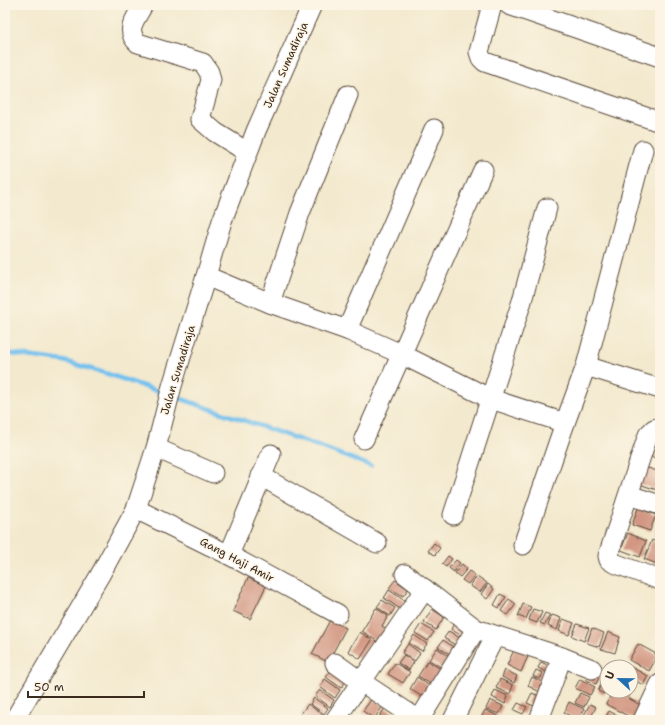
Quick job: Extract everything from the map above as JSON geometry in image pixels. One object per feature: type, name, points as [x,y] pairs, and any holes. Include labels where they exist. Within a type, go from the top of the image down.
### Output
[{"type":"street","points":[[143,5],[131,28],[132,38],[138,43],[203,62],[210,72],[211,80],[200,119],[214,132],[248,152]]},
{"type":"street","name":"Jalan Sumadiraja","points":[[14,720],[100,575],[136,509],[156,448],[170,395],[222,221],[248,152],[312,5]]},
{"type":"street","points":[[492,5],[479,52],[481,58],[485,62],[660,122]]},
{"type":"street","points":[[508,5],[660,57]]},
{"type":"street","points":[[270,303],[300,213],[348,95]]},
{"type":"street","points":[[347,330],[434,129]]},
{"type":"street","points":[[523,544],[586,366],[643,150]]},
{"type":"street","points":[[364,439],[483,170]]},
{"type":"street","points":[[453,515],[522,301],[548,208]]},
{"type":"street","points":[[206,276],[270,303],[347,330],[401,354],[491,399],[565,423]]},
{"type":"street","points":[[586,366],[659,384]]},
{"type":"street","points":[[660,427],[654,429],[648,435],[608,556],[609,560],[660,580]]},
{"type":"street","points":[[156,448],[212,473]]},
{"type":"street","points":[[229,555],[270,454]]},
{"type":"street","points":[[261,476],[377,543]]},
{"type":"street","points":[[629,495],[660,505]]},
{"type":"street","name":"Gang Haji Amir","points":[[136,509],[229,555],[338,614]]},
{"type":"street","points":[[405,574],[476,629],[562,657],[592,669]]},
{"type":"street","points":[[335,720],[360,681],[425,589]]},
{"type":"street","points":[[336,663],[360,681],[419,720],[476,629]]},
{"type":"street","points":[[453,720],[495,636]]},
{"type":"street","points":[[539,720],[562,657]]},
{"type":"street","points":[[643,720],[660,684]]},
{"type":"building","points":[[655,440],[660,442],[660,460],[649,456]]},
{"type":"building","points":[[645,467],[660,472],[660,491],[639,484]]},
{"type":"building","points":[[638,508],[656,515],[650,531],[632,525]]},
{"type":"building","points":[[660,519],[660,535],[655,533]]},
{"type":"building","points":[[628,533],[646,541],[640,557],[621,550]]},
{"type":"building","points":[[652,540],[660,544],[660,565],[644,559]]},
{"type":"building","points":[[434,543],[440,548],[435,555],[428,551]]},
{"type":"building","points":[[448,556],[452,559],[446,567],[442,564]]},
{"type":"building","points":[[456,560],[460,563],[454,572],[449,568]]},
{"type":"building","points":[[462,564],[467,569],[460,577],[455,573]]},
{"type":"building","points":[[469,571],[475,575],[468,584],[462,580]]},
{"type":"building","points":[[477,576],[487,583],[480,592],[470,586]]},
{"type":"building","points":[[248,578],[266,586],[250,619],[233,611]]},
{"type":"building","points":[[395,580],[408,589],[403,596],[389,588]]},
{"type":"building","points":[[488,584],[494,589],[487,599],[481,594]]},
{"type":"building","points":[[389,590],[405,601],[400,609],[384,598]]},
{"type":"building","points":[[500,594],[506,597],[499,608],[494,605]]},
{"type":"building","points":[[509,599],[516,604],[508,615],[501,611]]},
{"type":"building","points":[[382,600],[395,608],[390,616],[377,607]]},
{"type":"building","points":[[523,604],[531,607],[526,619],[518,616]]},
{"type":"building","points":[[376,608],[388,616],[382,626],[389,631],[381,644],[362,631]]},
{"type":"building","points":[[432,609],[444,617],[436,630],[424,622]]},
{"type":"building","points":[[533,609],[542,612],[537,623],[529,620]]},
{"type":"building","points":[[545,613],[550,615],[545,625],[540,623]]},
{"type":"building","points":[[552,615],[561,618],[557,630],[548,626]]},
{"type":"building","points":[[563,619],[574,623],[569,635],[559,631]]},
{"type":"building","points":[[330,620],[346,628],[328,662],[312,654]]},
{"type":"building","points":[[455,622],[468,630],[463,637],[451,629]]},
{"type":"building","points":[[421,624],[434,632],[428,641],[415,633]]},
{"type":"building","points":[[577,624],[589,628],[584,641],[572,636]]},
{"type":"building","points":[[592,628],[604,633],[599,647],[587,643]]},
{"type":"building","points":[[449,631],[461,639],[457,646],[444,638]]},
{"type":"building","points":[[360,632],[372,640],[360,659],[348,651]]},
{"type":"building","points":[[608,632],[620,637],[615,653],[601,649]]},
{"type":"building","points":[[414,635],[427,644],[422,651],[409,643]]},
{"type":"building","points":[[443,640],[455,648],[451,655],[438,647]]},
{"type":"building","points":[[408,644],[420,653],[415,661],[402,653]]},
{"type":"building","points":[[638,644],[658,655],[649,671],[639,666],[639,659],[630,659]]},
{"type":"building","points":[[437,648],[450,657],[442,668],[429,660]]},
{"type":"building","points":[[515,648],[529,654],[521,672],[507,665]]},
{"type":"building","points":[[404,655],[414,662],[409,670],[398,663]]},
{"type":"building","points":[[428,661],[442,670],[432,685],[418,676]]},
{"type":"building","points":[[541,662],[549,666],[546,672],[538,668]]},
{"type":"building","points":[[395,663],[410,672],[403,683],[388,674]]},
{"type":"building","points":[[334,667],[349,677],[341,688],[326,677]]},
{"type":"building","points":[[505,670],[517,676],[514,683],[502,677]]},
{"type":"building","points":[[536,670],[543,673],[540,679],[533,676]]},
{"type":"building","points":[[639,671],[648,676],[643,685],[639,683]]},
{"type":"building","points":[[590,673],[599,678],[596,684],[586,680]]},
{"type":"building","points":[[417,677],[431,687],[424,698],[410,689]]},
{"type":"building","points":[[532,677],[544,683],[540,692],[528,686]]},
{"type":"building","points":[[325,679],[340,690],[335,698],[320,687]]},
{"type":"building","points":[[500,679],[513,685],[510,694],[496,688]]},
{"type":"building","points":[[580,679],[595,687],[590,695],[575,688]]},
{"type":"building","points":[[320,690],[334,700],[330,707],[315,696]]},
{"type":"building","points":[[495,690],[508,696],[505,704],[492,697]]},
{"type":"building","points":[[532,693],[539,696],[534,706],[527,703]]},
{"type":"building","points":[[580,693],[589,697],[584,707],[575,703]]},
{"type":"building","points":[[314,698],[328,708],[324,714],[310,704]]},
{"type":"building","points":[[372,698],[383,706],[374,719],[363,711]]},
{"type":"building","points":[[609,699],[630,699],[644,707],[635,720],[606,704]]},
{"type":"building","points":[[490,700],[503,706],[499,714],[486,709]]},
{"type":"building","points":[[569,702],[584,709],[579,720],[564,713]]},
{"type":"building","points":[[518,703],[527,707],[523,714],[514,710]]},
{"type":"building","points":[[308,704],[323,715],[320,720],[306,720],[300,715]]},
{"type":"building","points":[[590,704],[596,707],[590,719],[584,715]]},
{"type":"building","points":[[385,708],[399,716],[396,720],[377,720]]},
{"type":"building","points":[[485,710],[498,716],[496,720],[480,720]]},
{"type":"building","points":[[609,711],[627,720],[604,720]]},
{"type":"waterway","points":[[5,353],[64,361],[166,394]]},
{"type":"waterway","points":[[173,396],[321,447],[371,466]]}]
